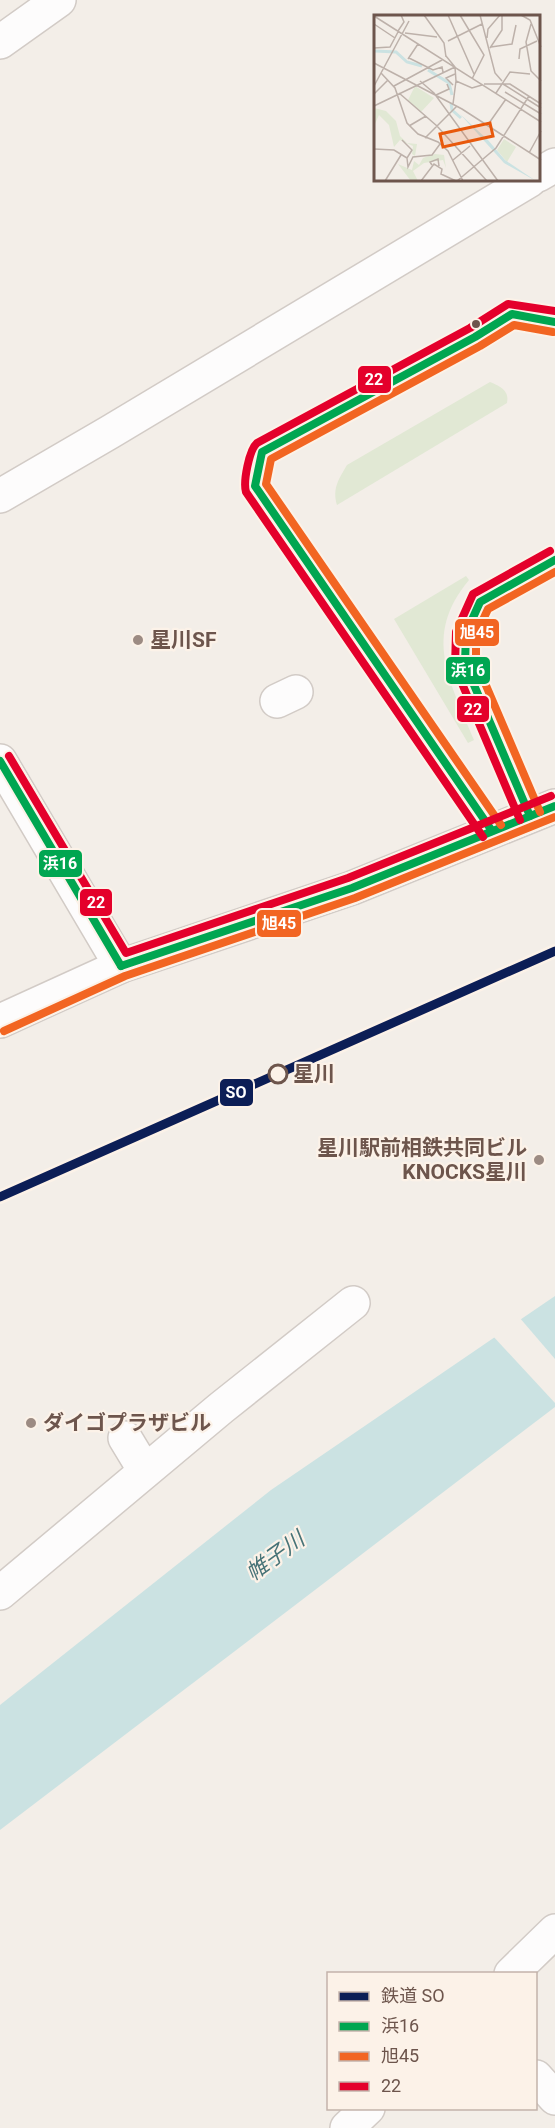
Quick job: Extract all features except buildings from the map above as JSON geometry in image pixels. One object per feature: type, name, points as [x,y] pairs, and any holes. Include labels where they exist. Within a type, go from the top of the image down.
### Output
[{"type":"street","points":[[0,42],[59,0]]},
{"type":"street","points":[[540,174],[555,165]]},
{"type":"street","points":[[0,496],[527,182]]},
{"type":"street","points":[[0,761],[121,966]]},
{"type":"street","points":[[0,1021],[121,966],[352,888],[555,806]]},
{"type":"street","points":[[0,1593],[220,1408],[353,1303]]},
{"type":"street","points":[[125,1438],[145,1471]]},
{"type":"street","points":[[513,1972],[555,1931]]},
{"type":"street","points":[[537,2078],[555,2098]]},
{"type":"street","points":[[347,2128],[367,2110]]},
{"type":"green space","points":[[490,382],[506,392],[507,403],[337,505],[336,489],[347,465]]},
{"type":"green space","points":[[466,576],[469,580],[455,601],[447,620],[444,640],[449,678],[474,740],[468,743],[394,619]]},
{"type":"water","name":"帷子川","points":[[555,1296],[555,1407],[0,1830],[0,1705],[271,1490]]},
{"type":"pier","points":[[519,1317],[555,1359],[555,1403],[492,1335]]},
{"type":"rail line","name":"SO","points":[[0,1197],[555,951]]},
{"type":"transit line","name":"22","points":[[483,837],[246,492],[246,474],[251,452],[257,443],[470,328],[508,304],[555,311]]},
{"type":"transit line","name":"浜16","points":[[492,831],[255,486],[262,452],[475,337],[512,314],[555,322]]},
{"type":"transit line","name":"旭45","points":[[501,825],[266,484],[271,459],[480,346],[514,325],[553,332]]},
{"type":"transit line","name":"22","points":[[520,820],[455,667],[456,632],[473,594],[550,551]]},
{"type":"transit line","name":"浜16","points":[[530,816],[465,664],[466,633],[480,602],[555,560]]},
{"type":"transit line","name":"旭45","points":[[540,812],[476,662],[476,635],[488,609],[555,572]]},
{"type":"transit line","name":"22","points":[[9,756],[126,953],[348,878],[551,796]]},
{"type":"transit line","name":"浜16","points":[[0,761],[121,966]]},
{"type":"transit line","name":"浜16","points":[[121,966],[352,888],[555,806]]},
{"type":"transit line","name":"旭45","points":[[4,1031],[125,976],[355,898],[555,817]]},
{"type":"place","name":"星川SF","points":[[138,640]]},
{"type":"place","name":"星川","points":[[278,1074]]},
{"type":"place","name":"星川駅前相鉄共同ビル KNOCKS星川","points":[[539,1160]]},
{"type":"place","name":"ダイゴプラザビル","points":[[31,1423]]}]
